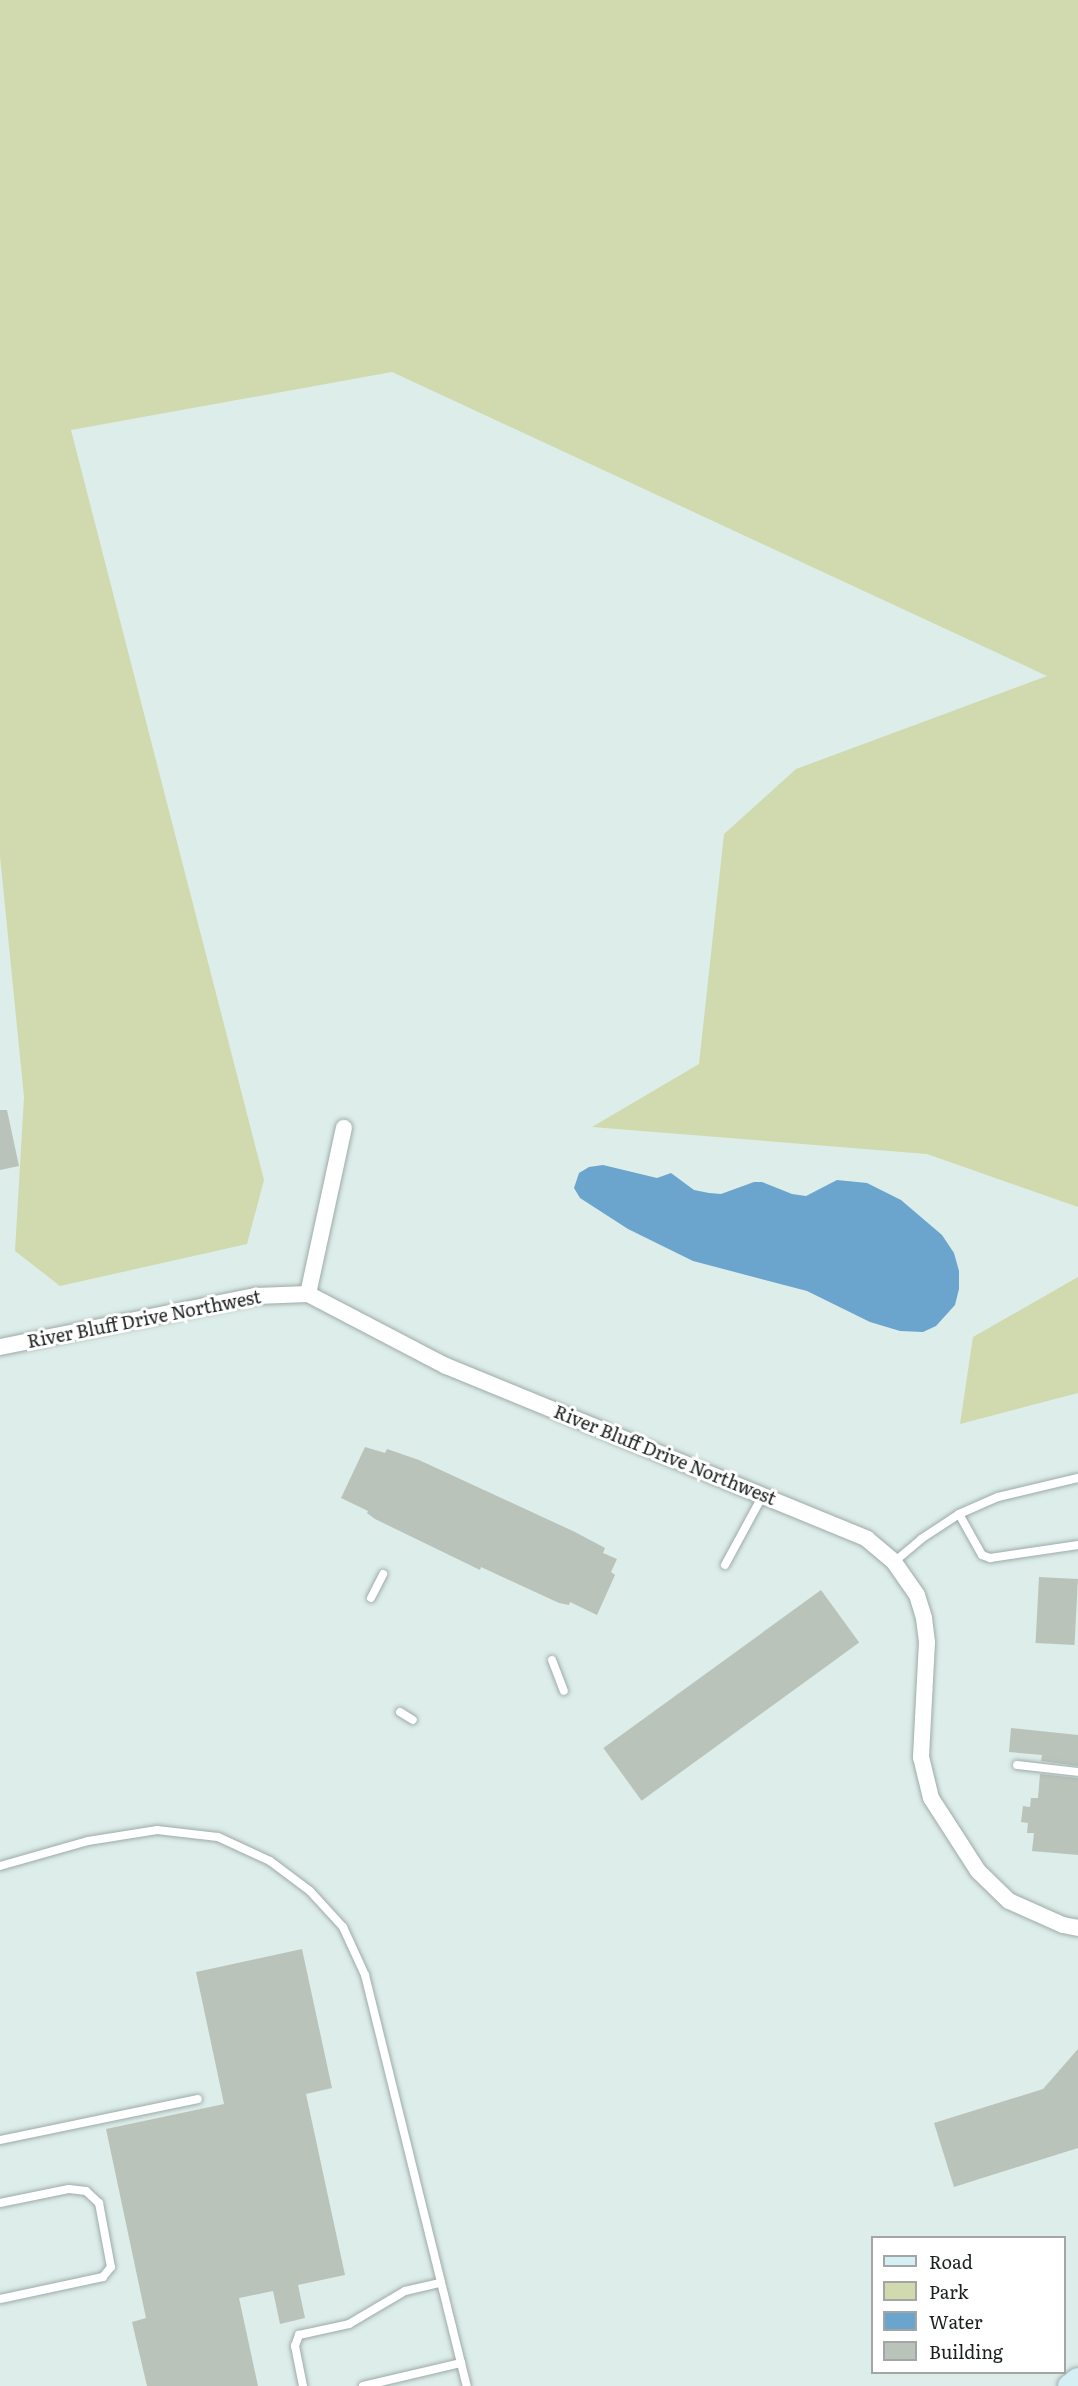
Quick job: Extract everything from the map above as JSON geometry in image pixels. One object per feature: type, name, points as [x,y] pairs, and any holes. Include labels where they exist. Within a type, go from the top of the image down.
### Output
[{"type":"street","points":[[308,1294],[344,1128]]},
{"type":"street","name":"River Bluff Drive Northwest","points":[[0,1347],[256,1296],[308,1294],[446,1366],[867,1539],[894,1562],[917,1595],[924,1618],[927,1642],[921,1757],[931,1798],[978,1871],[1009,1901],[1063,1925],[1078,1928]]},
{"type":"street","points":[[1069,2386],[1078,2379]]},
{"type":"lane","points":[[894,1562],[921,1539],[959,1514],[998,1497],[1078,1478]]},
{"type":"lane","points":[[725,1565],[763,1495]]},
{"type":"lane","points":[[959,1514],[982,1555],[990,1558],[1078,1545]]},
{"type":"lane","points":[[371,1598],[383,1574]]},
{"type":"lane","points":[[552,1660],[564,1691]]},
{"type":"lane","points":[[399,1712],[413,1720]]},
{"type":"lane","points":[[1017,1765],[1078,1772]]},
{"type":"lane","points":[[0,1866],[88,1841],[157,1830],[218,1837],[270,1861],[310,1891],[343,1927],[365,1974],[467,2386]]},
{"type":"lane","points":[[0,2140],[198,2099]]},
{"type":"lane","points":[[0,2203],[69,2189],[86,2191],[99,2203],[111,2267],[103,2277],[0,2299]]},
{"type":"lane","points":[[303,2386],[295,2346],[299,2335],[350,2324],[405,2291],[441,2283]]},
{"type":"lane","points":[[363,2386],[461,2363]]},
{"type":"green space","points":[[0,0],[1078,0],[1078,1207],[927,1154],[592,1127],[699,1064],[724,834],[796,769],[1047,676],[392,372],[71,430],[264,1180],[247,1244],[60,1286],[15,1251],[24,1097],[0,856]]},
{"type":"green space","points":[[1078,1277],[1078,1393],[960,1424],[973,1337]]},
{"type":"water","points":[[603,1165],[657,1178],[671,1173],[694,1190],[721,1194],[754,1182],[762,1182],[792,1194],[806,1196],[837,1180],[867,1183],[901,1200],[942,1235],[954,1253],[959,1271],[959,1289],[955,1305],[936,1326],[923,1332],[900,1331],[870,1322],[807,1291],[693,1261],[628,1229],[580,1198],[574,1188],[579,1173],[589,1167]]},
{"type":"building","points":[[0,1110],[7,1110],[19,1166],[0,1170]]},
{"type":"building","points":[[365,1447],[385,1453],[387,1449],[419,1460],[605,1548],[603,1553],[617,1559],[611,1572],[615,1575],[597,1615],[570,1602],[569,1605],[559,1603],[481,1567],[480,1570],[375,1519],[367,1513],[368,1511],[341,1498]]},
{"type":"building","points":[[1039,1577],[1078,1579],[1074,1645],[1036,1643]]},
{"type":"building","points":[[821,1590],[859,1643],[642,1801],[603,1748]]},
{"type":"building","points":[[1011,1728],[1078,1735],[1078,1766],[1041,1761],[1042,1755],[1009,1752]]},
{"type":"building","points":[[1040,1774],[1078,1778],[1078,1855],[1032,1851],[1034,1833],[1027,1833],[1028,1823],[1021,1822],[1023,1806],[1030,1807],[1031,1798],[1038,1798]]},
{"type":"building","points":[[302,1949],[332,2088],[306,2094],[345,2275],[298,2285],[305,2318],[280,2324],[273,2291],[239,2298],[258,2386],[147,2386],[132,2322],[146,2318],[106,2129],[224,2104],[196,1972]]},
{"type":"building","points":[[1078,2049],[1078,2148],[954,2187],[934,2123],[1043,2089]]}]
